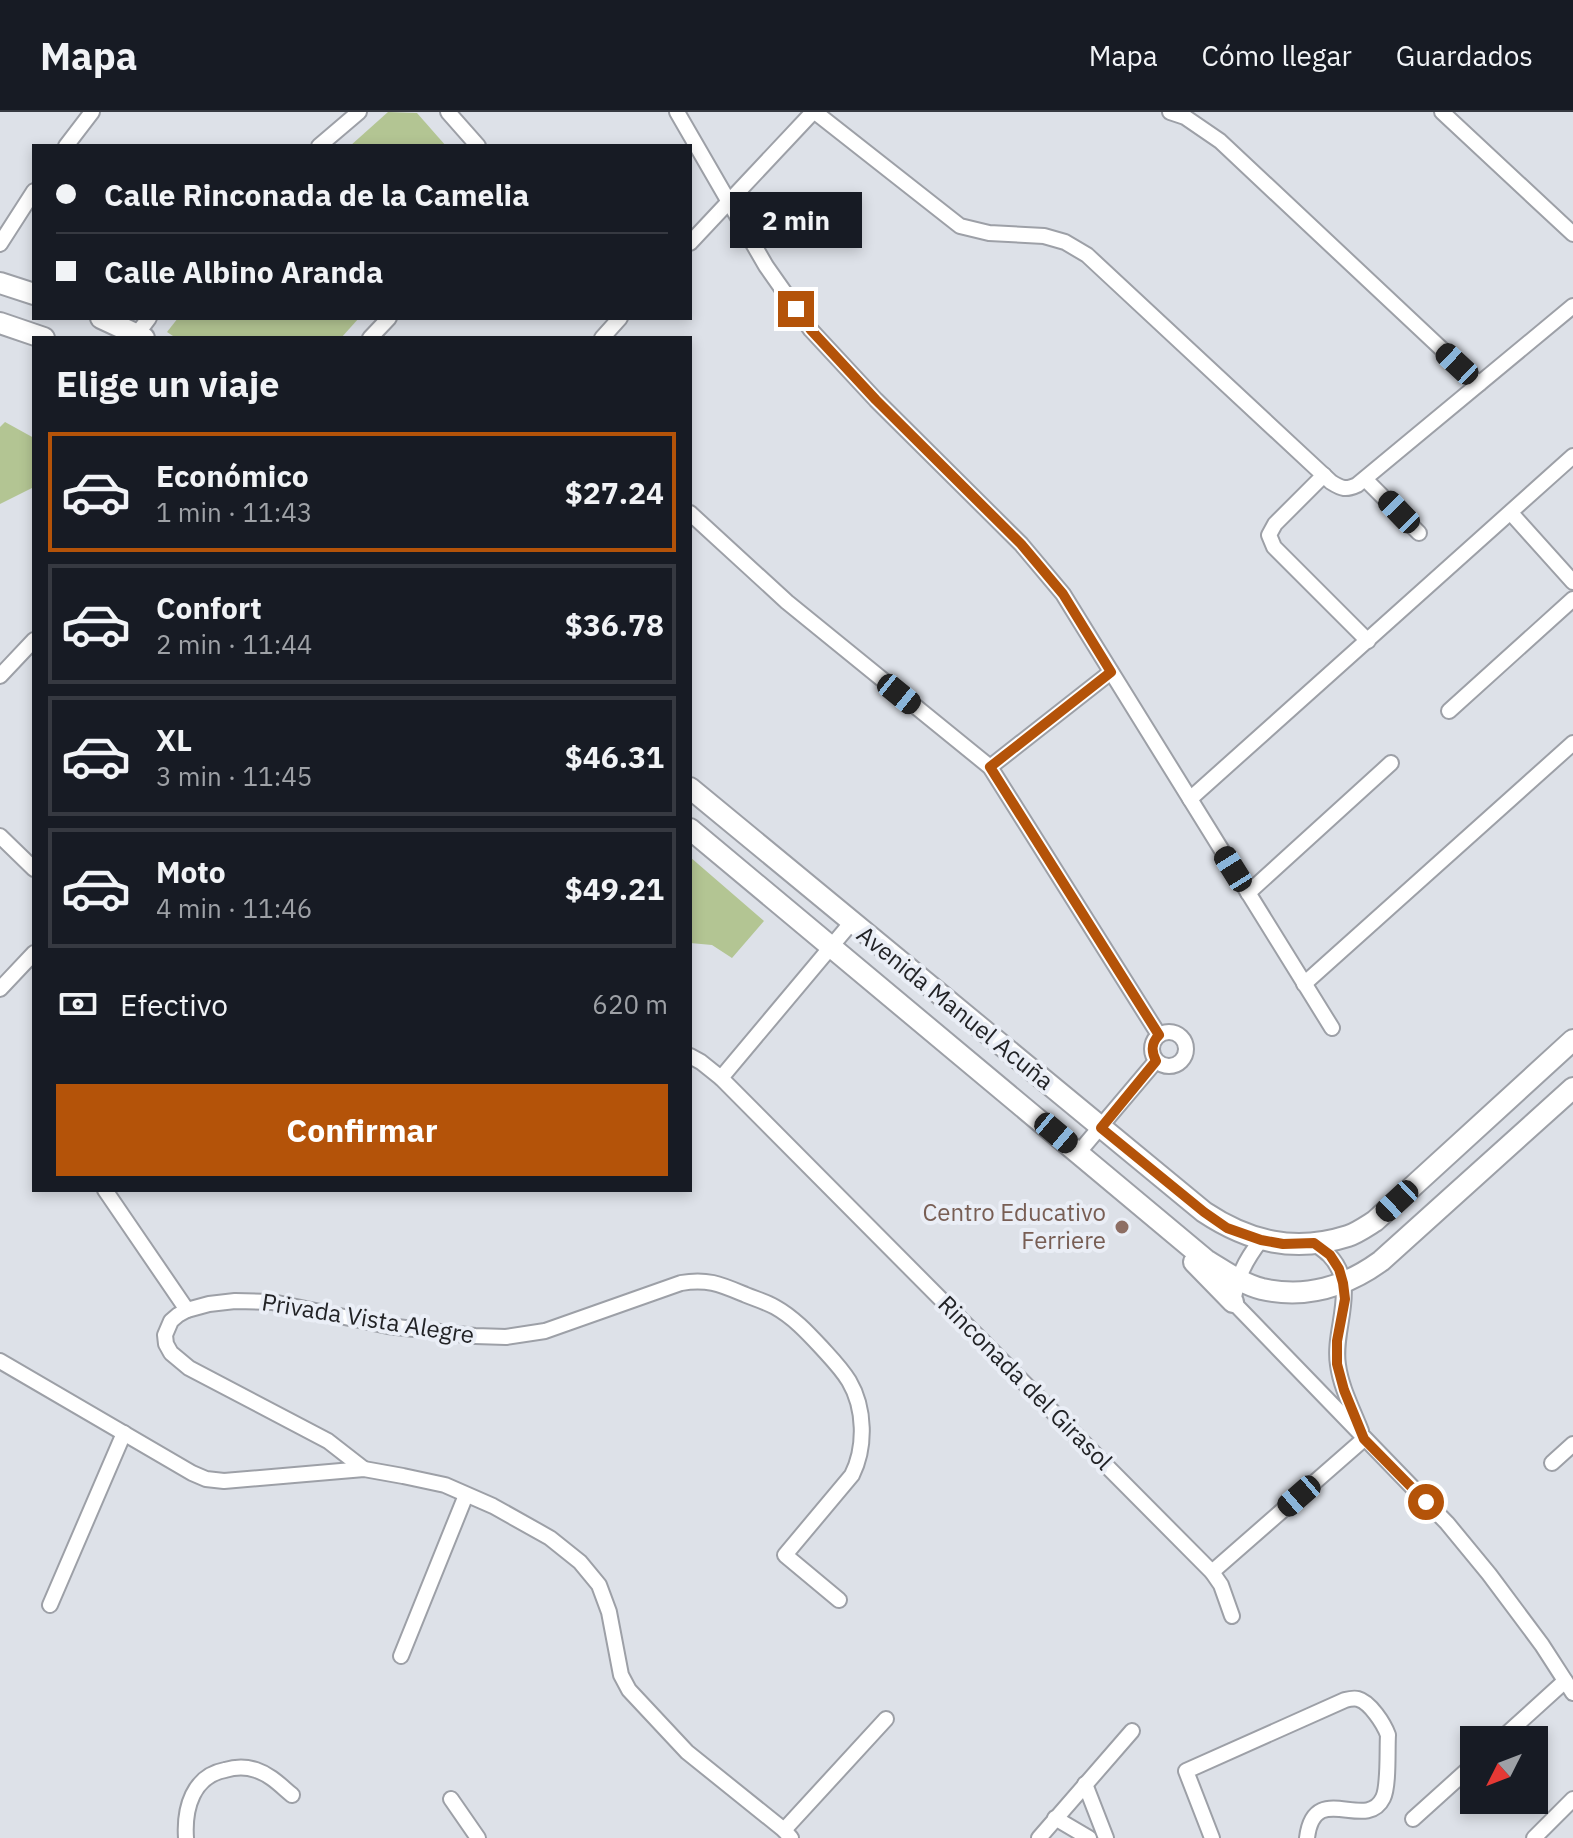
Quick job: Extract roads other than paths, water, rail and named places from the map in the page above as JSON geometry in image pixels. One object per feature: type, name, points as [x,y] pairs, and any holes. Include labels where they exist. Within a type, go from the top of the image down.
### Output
[{"type":"street","points":[[321,144],[359,112]]},
{"type":"street","points":[[448,112],[476,144]]},
{"type":"street","points":[[677,112],[766,266],[811,330],[876,400],[1021,544],[1063,594],[1332,1028]]},
{"type":"street","points":[[692,241],[814,112],[960,226],[989,233],[1044,236],[1065,242],[1087,255],[1324,475],[1341,488],[1349,489],[1573,306]]},
{"type":"street","points":[[1170,112],[1185,117],[1220,141],[1479,384]]},
{"type":"street","points":[[1442,112],[1573,234]]},
{"type":"street","points":[[68,144],[91,113]]},
{"type":"street","points":[[0,244],[32,194]]},
{"type":"street","points":[[0,283],[32,293]]},
{"type":"street","points":[[108,320],[143,330]]},
{"type":"street","points":[[372,336],[387,320]]},
{"type":"street","points":[[604,336],[618,320]]},
{"type":"street","points":[[0,323],[38,336]]},
{"type":"street","points":[[1190,799],[1573,456]]},
{"type":"street","points":[[1324,475],[1275,524],[1269,535],[1274,547],[1368,641]]},
{"type":"street","points":[[1365,479],[1419,533]]},
{"type":"street","points":[[1511,513],[1573,582]]},
{"type":"street","points":[[692,515],[787,602],[990,767],[1159,1035]]},
{"type":"street","points":[[1449,711],[1573,599]]},
{"type":"street","points":[[0,676],[32,642]]},
{"type":"street","points":[[990,767],[1111,672]]},
{"type":"street","points":[[1304,984],[1573,743]]},
{"type":"street","points":[[1248,893],[1391,763]]},
{"type":"street","name":"Avenida Manuel Acuña","points":[[692,790],[1204,1212],[1227,1228],[1261,1240],[1283,1244],[1314,1243],[1350,1236],[1375,1221],[1573,1040]]},
{"type":"street","name":"Avenida Manuel Acuña","points":[[692,831],[1138,1204]]},
{"type":"street","points":[[0,836],[32,867]]},
{"type":"street","points":[[721,1078],[851,923]]},
{"type":"street","points":[[0,989],[32,955]]},
{"type":"street","points":[[1167,1031],[1183,1037],[1187,1046],[1181,1062],[1173,1066],[1156,1061],[1152,1047],[1159,1035],[1167,1031]]},
{"type":"street","name":"Rinconada del Girasol","points":[[692,1057],[721,1078],[1212,1572],[1221,1585],[1232,1616]]},
{"type":"street","points":[[1079,1152],[1156,1061]]},
{"type":"street","points":[[1138,1204],[1206,1260],[1237,1279],[1261,1288],[1292,1293],[1323,1290],[1362,1275],[1381,1261],[1573,1088]]},
{"type":"street","points":[[106,1192],[187,1310],[171,1321],[165,1335],[166,1344],[178,1360],[328,1441],[364,1469]]},
{"type":"street","points":[[1138,1204],[1447,1523],[1542,1645],[1569,1687],[1518,1726]]},
{"type":"street","points":[[1233,1302],[1237,1279],[1261,1240]]},
{"type":"street","points":[[1314,1243],[1330,1255],[1343,1283],[1345,1299],[1337,1341],[1337,1364],[1364,1439]]},
{"type":"street","name":"Privada Vista Alegre","points":[[187,1310],[235,1301],[272,1302],[388,1326],[506,1337],[545,1331],[695,1280],[714,1282],[773,1305],[803,1327],[839,1367],[850,1383],[859,1406],[863,1432],[858,1465],[785,1555],[839,1600]]},
{"type":"street","points":[[0,1361],[206,1479],[224,1481],[364,1469],[445,1485],[493,1506],[550,1538],[580,1562],[599,1585],[609,1612],[621,1675],[629,1690],[687,1752],[788,1834],[886,1719]]},
{"type":"street","points":[[50,1605],[124,1433]]},
{"type":"street","points":[[1212,1572],[1364,1439]]},
{"type":"street","points":[[1552,1463],[1573,1444]]},
{"type":"street","points":[[401,1656],[466,1495]]},
{"type":"street","points":[[1212,1838],[1186,1771],[1345,1700],[1361,1699],[1388,1735],[1385,1793],[1381,1802],[1364,1811],[1320,1810],[1308,1826],[1307,1838]]},
{"type":"street","points":[[1039,1838],[1132,1731]]},
{"type":"street","points":[[186,1838],[185,1820],[191,1798],[200,1781],[218,1771],[235,1767],[254,1769],[272,1778],[292,1795]]},
{"type":"street","points":[[1413,1819],[1460,1777]]},
{"type":"street","points":[[1085,1784],[1106,1838]]},
{"type":"street","points":[[451,1799],[478,1838]]},
{"type":"street","points":[[1534,1838],[1573,1799]]},
{"type":"street","points":[[1055,1818],[1089,1838]]},
{"type":"place","name":"Centro Educativo Ferriere","points":[[1122,1227]]}]
